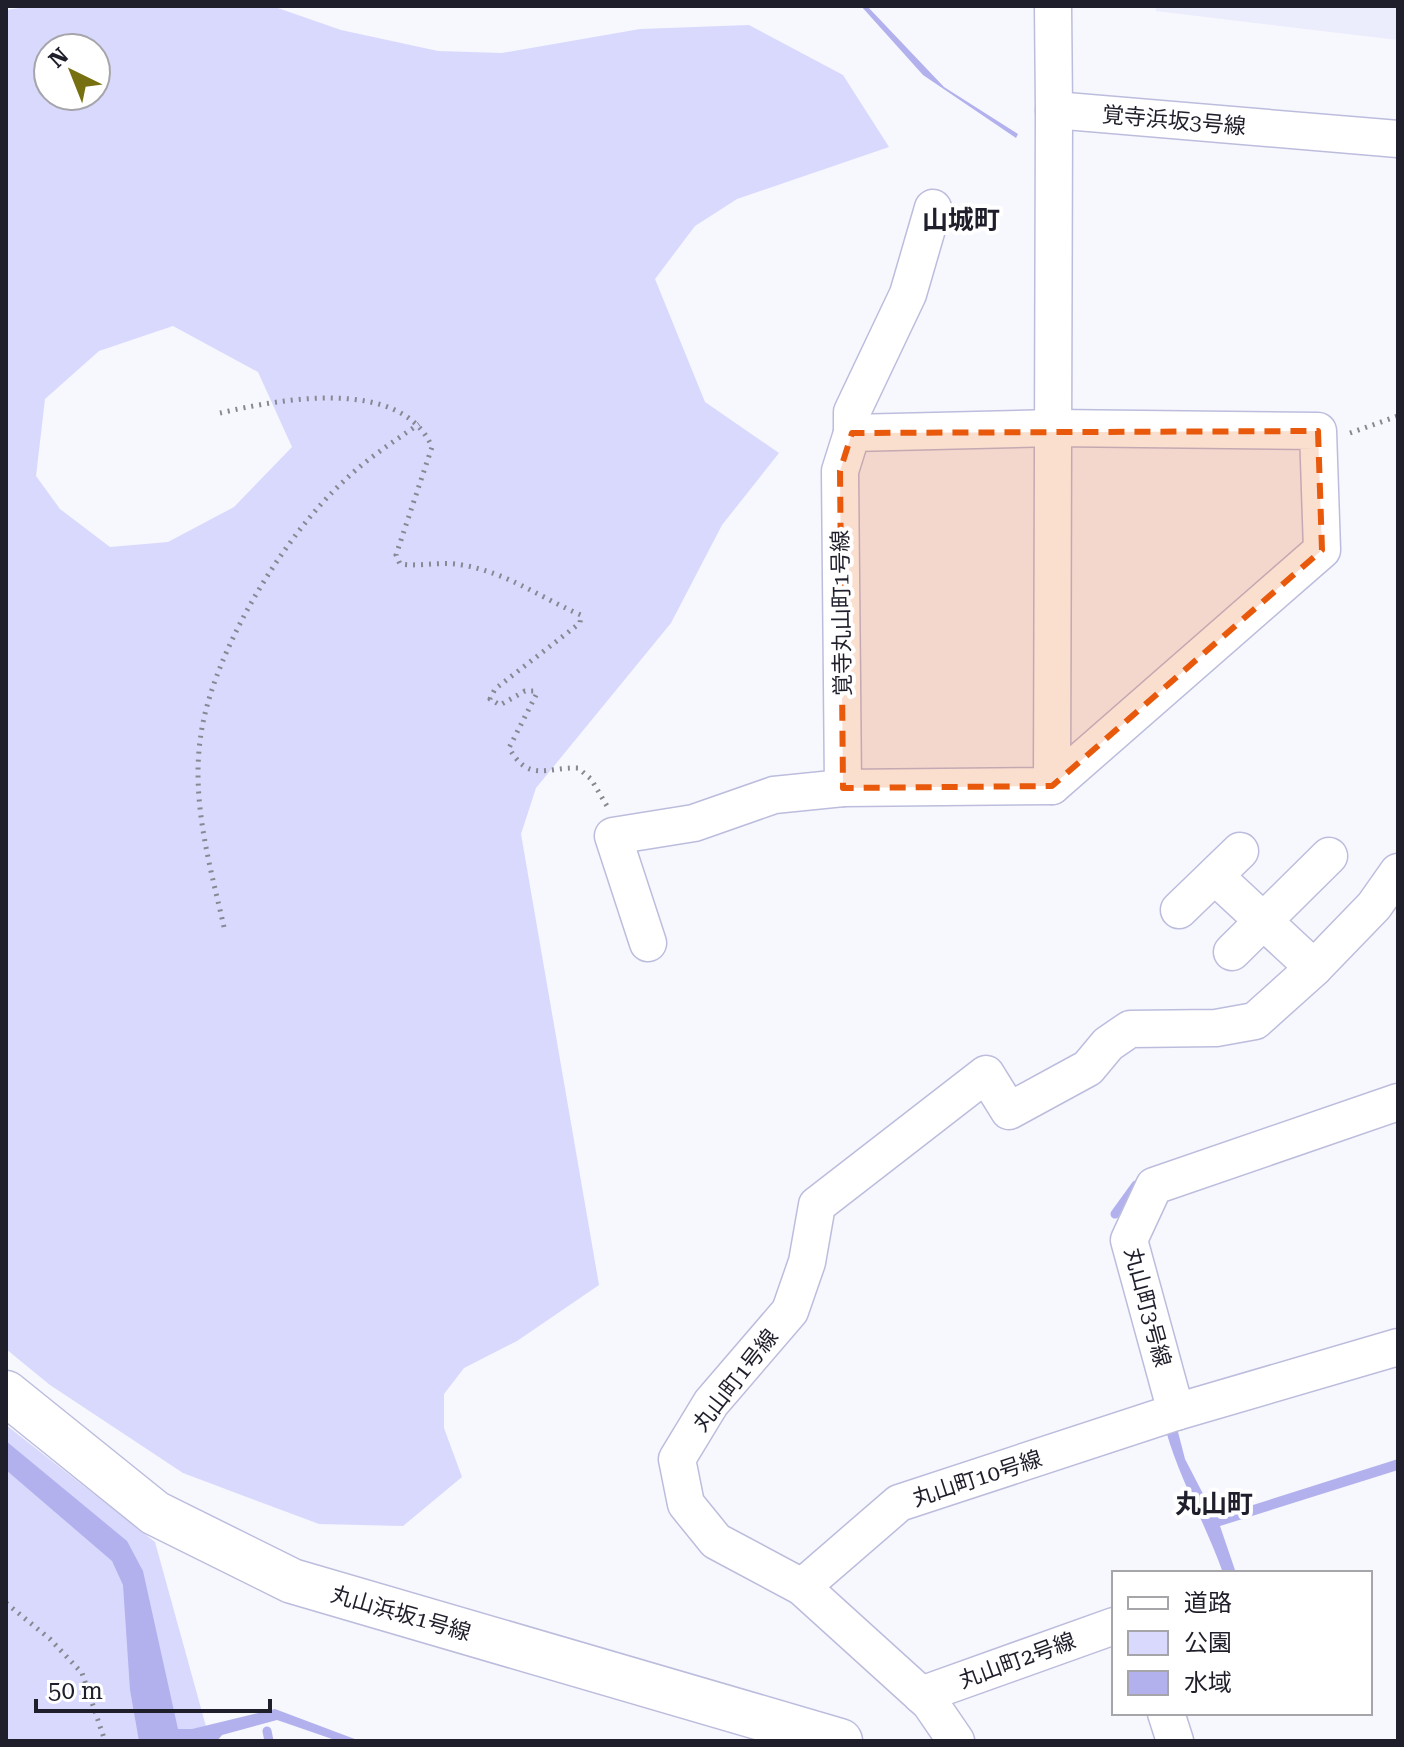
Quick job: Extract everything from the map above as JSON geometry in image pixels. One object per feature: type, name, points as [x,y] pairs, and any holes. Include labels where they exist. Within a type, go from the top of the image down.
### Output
[{"type":"street","points":[[1052,786],[1053,6]]},
{"type":"street","name":"覚寺浜坂3号線","points":[[1054,110],[1398,139]]},
{"type":"street","name":"覚寺丸山町1号線","points":[[843,788],[840,471],[852,433],[852,412],[908,294],[933,208]]},
{"type":"street","points":[[648,943],[613,836],[694,823],[774,795],[843,788],[1052,786],[1322,550],[1318,431],[1054,428],[852,433]]},
{"type":"street","points":[[1232,952],[1329,856]]},
{"type":"street","points":[[1179,910],[1228,864],[1263,920],[1314,968],[1374,906],[1398,872]]},
{"type":"street","name":"丸山町1号線","points":[[956,1741],[921,1695],[802,1587],[716,1541],[686,1504],[677,1459],[711,1403],[790,1311],[807,1262],[817,1205],[986,1074],[1009,1111],[1088,1068],[1108,1044],[1130,1029],[1216,1028],[1255,1021],[1314,968]]},
{"type":"street","name":"丸山町3号線","points":[[1176,1412],[1129,1240],[1154,1186],[1398,1102]]},
{"type":"street","points":[[1176,1412],[1398,1347]]},
{"type":"street","name":"丸山浜坂1号線","points":[[6,1393],[155,1513],[292,1581],[840,1741]]},
{"type":"street","name":"丸山町10号線","points":[[802,1587],[899,1503],[1176,1412]]},
{"type":"street","name":"丸山町2号線","points":[[921,1695],[1112,1627]]},
{"type":"street","points":[[1167,1715],[1175,1741]]},
{"type":"path","points":[[220,413],[278,400],[342,399],[395,408],[419,424],[432,447],[396,555],[400,564],[435,562],[488,571],[581,615],[580,623],[495,689],[490,699],[500,705],[525,691],[535,691],[536,695],[511,738],[509,748],[515,758],[535,772],[578,768],[591,779],[623,834]]},
{"type":"path","points":[[1318,431],[1347,434],[1398,416]]},
{"type":"path","points":[[224,927],[200,815],[200,741],[211,690],[247,611],[313,513],[373,456],[419,424]]},
{"type":"path","points":[[6,1603],[50,1639],[82,1673],[105,1741]]},
{"type":"highlighted area","points":[[1318,431],[1322,550],[1052,786],[843,788],[840,471],[852,433]]},
{"type":"shaded area","points":[[1156,6],[1398,6],[1398,40],[1156,11]]},
{"type":"green space","points":[[33,6],[272,6],[341,30],[438,51],[502,53],[640,29],[749,25],[843,75],[889,147],[737,199],[695,226],[655,279],[705,402],[779,453],[722,525],[671,623],[536,788],[521,834],[599,1285],[517,1341],[464,1368],[444,1394],[444,1428],[462,1477],[403,1526],[319,1524],[183,1473],[50,1385],[6,1349],[6,10]],"holes":[[[173,326],[258,372],[292,447],[234,507],[168,542],[110,547],[60,509],[36,476],[45,399],[99,351]]]},
{"type":"green space","points":[[6,1425],[155,1542],[210,1741],[6,1741]]},
{"type":"water","points":[[861,6],[867,6],[944,87],[1018,134],[1016,138],[923,75]]},
{"type":"water","points":[[1177,1428],[1185,1459],[1215,1517],[1398,1459],[1398,1470],[1220,1526],[1235,1571],[1222,1571],[1166,1431]]},
{"type":"water","points":[[6,1441],[127,1541],[143,1571],[178,1729],[192,1729],[275,1709],[360,1741],[338,1741],[277,1720],[222,1735],[217,1741],[139,1741],[130,1690],[123,1585],[112,1561],[6,1470]]},
{"type":"waterway","points":[[1115,1214],[1136,1185]]},
{"type":"waterway","points":[[267,1731],[269,1741]]},
{"type":"district","name":"山城町","points":[[961,220]]},
{"type":"district","name":"丸山町","points":[[1214,1504]]}]
